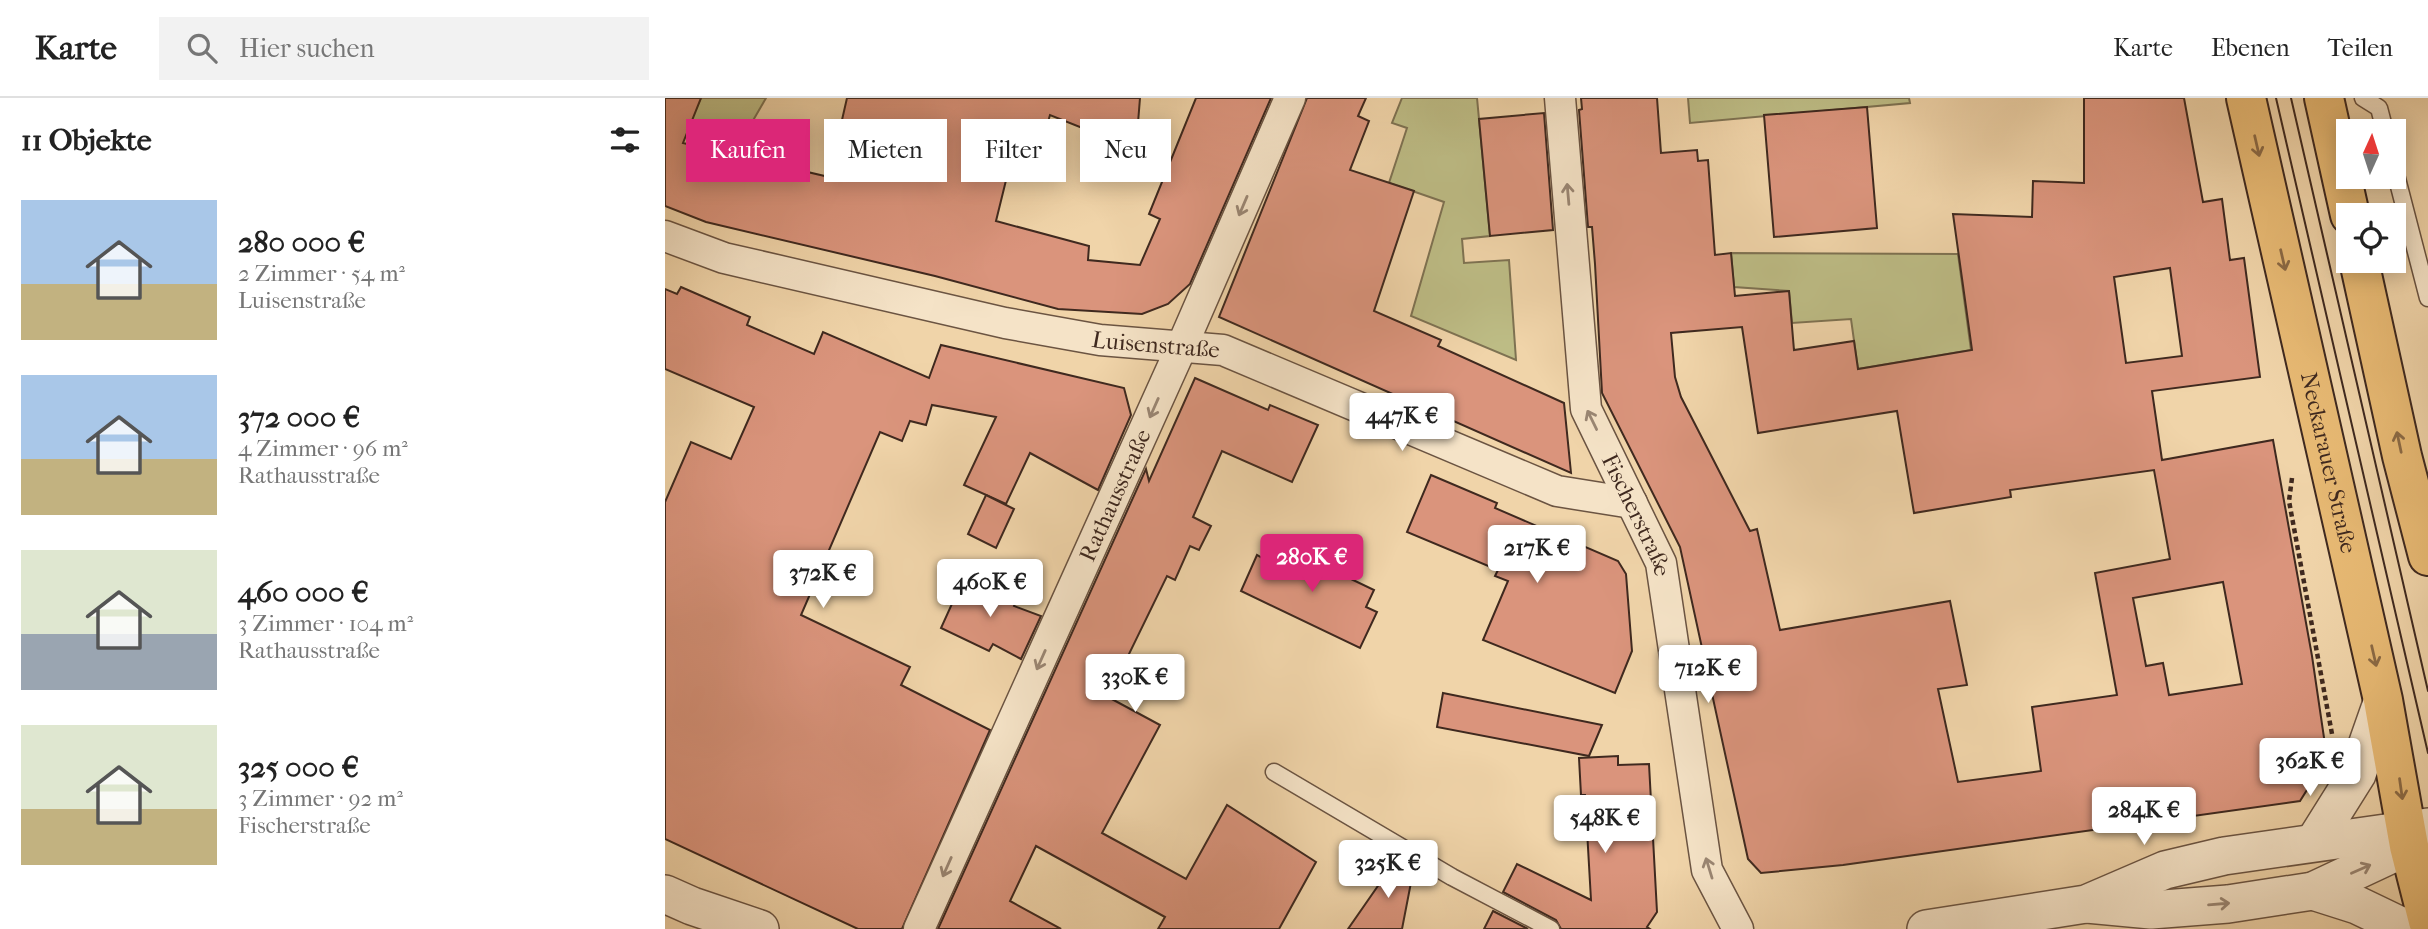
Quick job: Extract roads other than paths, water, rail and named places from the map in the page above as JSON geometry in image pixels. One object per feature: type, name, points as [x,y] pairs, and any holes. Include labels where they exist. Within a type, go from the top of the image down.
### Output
[{"type":"main road","name":"Neckarauer Straße","points":[[2246,98],[2383,700],[2418,833],[2428,921]]},
{"type":"main road","points":[[2324,98],[2347,203]]},
{"type":"main road","points":[[2362,273],[2402,456],[2428,556]]},
{"type":"street","name":"Rathausstraße","points":[[919,929],[1182,346],[1290,98]]},
{"type":"street","name":"Fischerstraße","points":[[1560,98],[1587,409],[1661,564],[1707,870],[1738,929]]},
{"type":"street","name":"Luisenstraße","points":[[665,236],[724,258],[1005,323],[1100,340],[1223,350],[1557,491],[1632,503]]},
{"type":"street","points":[[2315,842],[2357,774],[2383,700]]},
{"type":"street","points":[[2086,904],[2165,870],[2315,842],[2418,833]]},
{"type":"street","points":[[1926,929],[2086,904],[2151,910],[2228,904],[2313,891],[2418,833]]},
{"type":"street","points":[[2313,891],[2372,920],[2407,929]]},
{"type":"street","points":[[678,900],[724,929]]},
{"type":"street","points":[[678,900],[760,929]]},
{"type":"lane","points":[[2364,98],[2379,108],[2382,119]]},
{"type":"lane","points":[[2400,189],[2428,298]]},
{"type":"lane","points":[[1275,772],[1452,877],[1551,929]]},
{"type":"tram line","points":[[2276,98],[2428,753]]},
{"type":"tram line","points":[[2291,98],[2428,691]]}]
